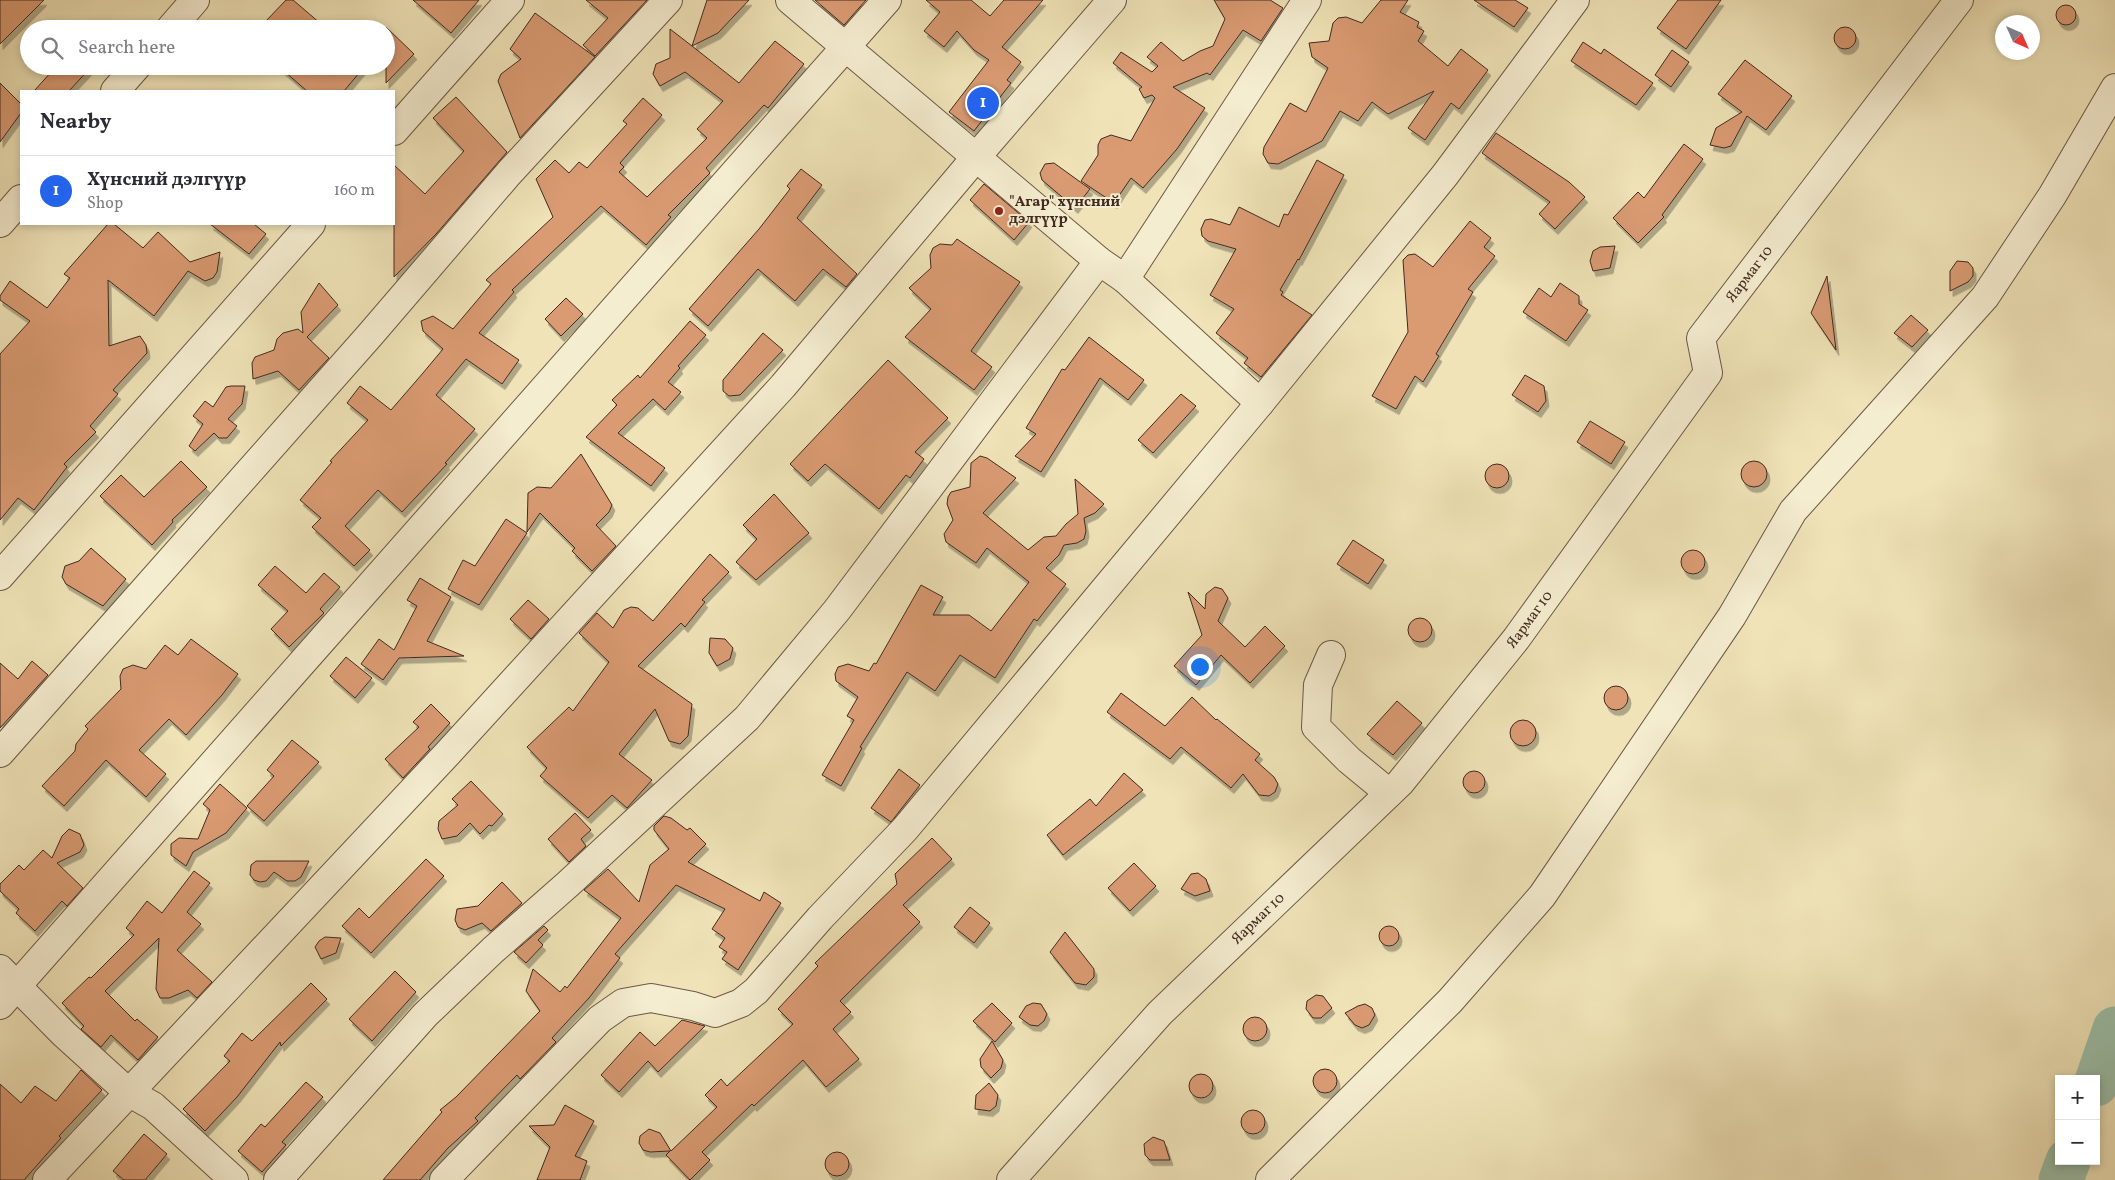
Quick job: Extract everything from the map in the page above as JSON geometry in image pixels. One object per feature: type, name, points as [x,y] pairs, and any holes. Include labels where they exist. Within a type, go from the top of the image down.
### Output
[{"type":"street","points":[[178,20],[195,0]]},
{"type":"street","points":[[395,130],[510,0]]},
{"type":"street","points":[[0,753],[370,335],[509,173],[668,0]]},
{"type":"street","points":[[790,0],[1099,261],[1125,279],[1260,403]]},
{"type":"street","points":[[0,1005],[9,977],[887,0]]},
{"type":"street","points":[[47,1180],[448,753],[783,386],[977,156],[1112,0]]},
{"type":"street","points":[[1125,279],[1307,0]]},
{"type":"street","points":[[444,1180],[600,1019],[623,1003],[651,998],[694,1006],[715,1013],[741,1003],[756,991],[820,918],[905,829],[1260,403],[1445,175],[1575,0]]},
{"type":"street","name":"Яармаг 10","points":[[1011,1180],[1160,1013],[1400,783],[1516,639],[1708,373],[1701,338],[1959,0]]},
{"type":"street","points":[[116,90],[129,75]]},
{"type":"street","points":[[1270,1180],[1450,1001],[1542,896],[1732,616],[1793,511],[1985,297],[2052,196],[2115,88]]},
{"type":"street","points":[[0,223],[20,200]]},
{"type":"street","points":[[0,576],[310,225]]},
{"type":"street","points":[[278,1180],[425,1015],[493,950],[568,884],[747,718],[837,610],[1099,261]]},
{"type":"street","points":[[1331,655],[1318,684],[1316,727],[1348,760],[1389,793]]},
{"type":"street","points":[[9,977],[64,1034],[128,1092],[153,1106],[234,1180]]},
{"type":"building","points":[[0,0],[44,0],[24,20],[20,20],[20,24],[0,44]]},
{"type":"building","points":[[286,0],[293,0],[316,20],[267,20]]},
{"type":"building","points":[[413,0],[479,0],[451,33]]},
{"type":"building","points":[[586,0],[647,0],[595,56],[583,45],[608,18]]},
{"type":"building","points":[[707,0],[749,0],[718,33],[692,46]]},
{"type":"building","points":[[815,0],[866,0],[844,25]]},
{"type":"building","points":[[926,0],[971,0],[990,16],[1004,0],[1043,0],[1002,47],[1021,62],[1007,80],[1011,83],[974,131],[949,112],[989,60],[974,50],[957,31],[944,47],[924,31],[940,12]]},
{"type":"building","points":[[1214,0],[1270,0],[1283,8],[1261,41],[1243,30],[1210,75],[1207,73],[1173,87],[1205,108],[1177,149],[1143,188],[1131,178],[1114,203],[1081,181],[1098,155],[1098,145],[1101,139],[1111,135],[1131,141],[1155,98],[1152,95],[1144,98],[1139,89],[1142,87],[1113,63],[1121,52],[1152,72],[1158,66],[1147,57],[1161,42],[1183,61],[1213,46],[1225,19]]},
{"type":"building","points":[[1381,0],[1408,0],[1400,12],[1419,22],[1417,27],[1424,31],[1418,41],[1448,66],[1461,49],[1488,70],[1459,109],[1451,103],[1425,140],[1408,128],[1434,91],[1388,114],[1372,102],[1358,121],[1340,111],[1322,141],[1278,164],[1268,163],[1263,154],[1264,147],[1290,103],[1306,112],[1328,68],[1312,57],[1309,43],[1329,41],[1333,23],[1338,18],[1346,17],[1362,23]]},
{"type":"building","points":[[1474,0],[1515,0],[1528,8],[1514,27]]},
{"type":"building","points":[[1678,0],[1721,0],[1686,49],[1657,28]]},
{"type":"building","points":[[2062,5],[2070,5],[2076,11],[2076,19],[2070,25],[2062,25],[2056,19],[2056,11]]},
{"type":"building","points":[[535,13],[595,57],[520,138],[498,81],[501,74],[521,59],[510,49]]},
{"type":"building","points":[[1845,27],[1853,30],[1856,38],[1853,46],[1845,49],[1837,46],[1834,38],[1837,30]]},
{"type":"building","points":[[670,29],[739,83],[775,41],[804,64],[768,108],[764,105],[706,168],[710,173],[668,215],[671,217],[646,245],[601,206],[512,290],[514,292],[479,333],[519,360],[502,384],[466,359],[436,395],[475,429],[445,463],[447,464],[402,512],[378,490],[345,526],[370,550],[354,566],[312,527],[321,518],[300,500],[332,462],[330,461],[368,420],[347,403],[360,386],[391,410],[423,373],[443,349],[423,331],[421,321],[433,316],[453,329],[491,284],[486,280],[553,217],[536,179],[555,160],[569,173],[579,162],[587,168],[627,124],[623,121],[643,98],[662,115],[620,163],[624,167],[619,172],[647,197],[707,138],[697,129],[723,101],[685,72],[660,86],[653,74],[656,64],[670,58]]},
{"type":"building","points":[[395,36],[414,54],[395,74]]},
{"type":"building","points":[[1583,42],[1601,54],[1604,49],[1653,83],[1636,105],[1571,61]]},
{"type":"building","points":[[1672,50],[1689,62],[1671,87],[1655,75]]},
{"type":"building","points":[[1745,60],[1792,96],[1766,130],[1747,116],[1731,146],[1724,148],[1710,145],[1716,128],[1742,112],[1718,94]]},
{"type":"building","points":[[48,75],[84,75],[70,90],[35,90]]},
{"type":"building","points":[[288,75],[357,75],[345,90],[306,90]]},
{"type":"building","points":[[386,75],[394,75],[386,83]]},
{"type":"building","points":[[0,83],[20,103],[20,114],[0,142]]},
{"type":"building","points":[[456,97],[507,152],[436,234],[394,277],[395,166],[425,194],[464,151],[433,118]]},
{"type":"building","points":[[1496,133],[1569,182],[1585,197],[1555,229],[1539,214],[1550,202],[1482,153]]},
{"type":"building","points":[[1684,144],[1703,159],[1662,215],[1664,217],[1638,243],[1613,218],[1638,192],[1644,198]]},
{"type":"building","points":[[1317,160],[1344,175],[1299,260],[1280,290],[1283,292],[1281,295],[1312,315],[1261,377],[1244,363],[1248,358],[1216,333],[1234,309],[1210,295],[1236,249],[1208,241],[1202,236],[1201,229],[1205,220],[1211,219],[1230,225],[1239,207],[1279,227],[1284,214],[1288,215]]},
{"type":"building","points":[[1054,163],[1090,189],[1075,208],[1042,180],[1040,173],[1045,164]]},
{"type":"building","points":[[801,169],[822,185],[797,218],[857,274],[846,287],[823,269],[795,301],[758,269],[708,326],[689,309],[759,229],[790,189],[787,186]]},
{"type":"building","name":"\"Агар\" хүнсний дэлгүүр","points":[[984,184],[1029,222],[1014,240],[970,200]]},
{"type":"building","points":[[1470,221],[1491,238],[1484,247],[1495,256],[1468,289],[1473,292],[1436,354],[1439,356],[1423,382],[1415,376],[1396,409],[1372,396],[1408,332],[1403,260],[1408,255],[1415,254],[1433,267]]},
{"type":"building","points":[[107,225],[115,225],[143,248],[158,232],[190,262],[220,252],[217,272],[213,278],[205,281],[188,271],[154,316],[108,280],[109,346],[140,336],[146,345],[147,353],[113,390],[118,394],[90,426],[96,432],[64,464],[67,467],[34,510],[18,498],[0,520],[0,354],[30,321],[0,300],[0,296],[10,281],[47,308],[70,278],[64,274]]},
{"type":"building","points":[[211,225],[255,225],[266,234],[249,254]]},
{"type":"building","points":[[957,239],[1020,282],[971,351],[992,367],[974,390],[905,337],[931,309],[909,288],[931,268],[930,255],[933,248],[940,244],[952,245]]},
{"type":"building","points":[[1615,246],[1610,268],[1593,271],[1590,261],[1593,251],[1600,247]]},
{"type":"building","points":[[1957,261],[1968,262],[1973,268],[1973,276],[1968,282],[1950,291],[1950,271]]},
{"type":"building","points":[[1827,276],[1836,350],[1811,313]]},
{"type":"building","points":[[319,283],[338,305],[307,337],[329,358],[299,390],[278,371],[253,379],[252,363],[255,357],[274,350],[277,339],[283,333],[298,329],[303,333],[301,312]]},
{"type":"building","points":[[1560,283],[1579,296],[1579,304],[1588,310],[1566,341],[1523,312],[1539,288],[1551,297]]},
{"type":"building","points":[[566,298],[583,314],[561,336],[545,319]]},
{"type":"building","points":[[1911,315],[1928,330],[1912,347],[1894,333]]},
{"type":"building","points":[[690,321],[706,335],[678,366],[680,368],[668,382],[681,392],[665,410],[653,399],[618,433],[665,468],[651,486],[586,437],[617,405],[612,400],[638,375],[640,378]]},
{"type":"building","points":[[763,333],[783,350],[740,395],[729,396],[723,391],[723,380]]},
{"type":"building","points":[[1089,337],[1144,380],[1128,400],[1100,378],[1041,472],[1015,456],[1036,434],[1026,428],[1062,369],[1065,370]]},
{"type":"building","points":[[888,360],[948,418],[915,452],[924,459],[910,478],[906,475],[879,509],[825,464],[808,481],[790,464]]},
{"type":"building","points":[[1525,375],[1544,386],[1546,401],[1538,412],[1512,395]]},
{"type":"building","points":[[245,386],[242,404],[228,419],[237,426],[227,438],[219,438],[214,433],[195,451],[189,446],[203,424],[193,416],[205,401],[213,407],[226,387]]},
{"type":"building","points":[[1181,394],[1196,406],[1153,453],[1138,440]]},
{"type":"building","points":[[1590,421],[1625,442],[1611,464],[1577,442]]},
{"type":"building","points":[[581,454],[612,505],[609,512],[596,525],[616,546],[592,571],[572,551],[575,548],[540,513],[527,532],[528,493],[537,487],[551,488]]},
{"type":"building","points":[[980,456],[987,458],[1016,478],[983,513],[1028,550],[1044,537],[1056,536],[1078,514],[1075,479],[1104,504],[1095,513],[1084,518],[1086,531],[1084,539],[1077,543],[1064,545],[1059,555],[1046,568],[1066,584],[1037,621],[1034,619],[995,678],[960,655],[935,691],[907,672],[860,747],[862,748],[841,786],[822,775],[854,720],[847,716],[858,697],[836,681],[835,674],[838,667],[848,664],[869,671],[874,663],[876,664],[921,585],[943,597],[933,615],[969,615],[991,631],[1029,582],[987,548],[976,563],[946,542],[944,534],[953,520],[947,504],[948,497],[951,492],[970,487],[971,463]]},
{"type":"building","points":[[181,461],[207,487],[172,520],[173,522],[152,545],[100,496],[121,475],[144,497]]},
{"type":"building","points":[[1754,461],[1763,465],[1767,474],[1763,483],[1754,487],[1745,483],[1741,474],[1745,465]]},
{"type":"building","points":[[1497,464],[1505,468],[1509,476],[1505,484],[1497,488],[1489,484],[1485,476],[1489,468]]},
{"type":"building","points":[[774,494],[809,533],[756,580],[736,562],[757,539],[743,525]]},
{"type":"building","points":[[506,519],[527,533],[479,605],[448,589],[463,560],[475,566]]},
{"type":"building","points":[[1353,540],[1384,560],[1368,584],[1337,564]]},
{"type":"building","points":[[91,548],[126,579],[103,606],[66,584],[62,577],[65,566],[79,561]]},
{"type":"building","points":[[1693,550],[1698,551],[1704,557],[1704,567],[1698,573],[1693,574],[1688,573],[1682,567],[1681,562],[1682,557],[1688,551]]},
{"type":"building","points":[[710,554],[729,572],[702,600],[705,602],[685,627],[681,623],[638,666],[692,704],[688,736],[680,744],[669,741],[655,709],[619,754],[652,780],[627,808],[612,795],[588,818],[540,776],[547,768],[527,747],[569,707],[573,711],[609,662],[579,633],[597,613],[613,628],[624,610],[631,607],[638,608],[653,621]]},
{"type":"building","points":[[275,566],[306,593],[324,573],[340,587],[320,609],[324,613],[289,647],[271,629],[288,611],[258,585]]},
{"type":"building","points":[[420,578],[451,597],[427,641],[464,656],[399,658],[383,680],[361,664],[379,639],[394,650],[417,606],[407,600]]},
{"type":"building","points":[[1215,587],[1222,589],[1228,598],[1218,621],[1245,647],[1265,626],[1285,646],[1250,683],[1221,655],[1196,685],[1174,666],[1202,635],[1188,592],[1205,609],[1206,594]]},
{"type":"building","points":[[528,600],[549,619],[531,639],[510,619]]},
{"type":"building","points":[[1420,618],[1428,622],[1432,630],[1428,638],[1420,642],[1412,638],[1408,630],[1412,622]]},
{"type":"building","points":[[710,638],[725,639],[733,648],[730,659],[717,666],[709,653]]},
{"type":"building","points":[[191,639],[238,674],[186,735],[169,719],[139,750],[166,774],[146,797],[106,760],[64,806],[42,786],[75,751],[76,744],[88,729],[85,726],[121,689],[120,676],[123,669],[133,665],[146,669],[165,645],[178,655]]},
{"type":"building","points":[[346,657],[372,678],[355,698],[330,676]]},
{"type":"building","points":[[32,661],[48,675],[0,728],[0,663],[18,679]]},
{"type":"building","points":[[1616,686],[1621,687],[1627,693],[1627,703],[1621,709],[1616,710],[1611,709],[1605,703],[1604,698],[1605,693],[1611,687]]},
{"type":"building","points":[[1121,693],[1165,726],[1192,697],[1216,720],[1260,754],[1255,760],[1274,777],[1278,784],[1275,792],[1269,796],[1259,795],[1243,774],[1231,788],[1181,747],[1170,759],[1107,712]]},
{"type":"building","points":[[1397,701],[1422,723],[1393,755],[1367,734]]},
{"type":"building","points":[[431,704],[450,723],[428,747],[430,749],[403,778],[385,759],[419,727],[413,722]]},
{"type":"building","points":[[1523,720],[1532,724],[1536,733],[1532,742],[1523,746],[1514,742],[1510,733],[1514,724]]},
{"type":"building","points":[[292,740],[319,762],[264,821],[247,806],[274,776],[267,770]]},
{"type":"building","points":[[899,769],[920,785],[891,822],[871,808]]},
{"type":"building","points":[[1474,771],[1484,778],[1485,782],[1478,792],[1474,793],[1464,786],[1463,782],[1470,772]]},
{"type":"building","points":[[1124,773],[1143,790],[1063,855],[1047,835],[1090,799],[1096,806]]},
{"type":"building","points":[[471,781],[503,814],[492,826],[489,825],[480,834],[470,823],[457,836],[442,839],[438,829],[439,821],[458,805],[452,799]]},
{"type":"building","points":[[220,784],[247,808],[226,833],[193,852],[186,866],[171,855],[171,844],[179,838],[198,839],[210,810],[203,804]]},
{"type":"building","points":[[575,813],[591,830],[581,839],[586,846],[569,862],[548,839]]},
{"type":"building","points":[[664,816],[671,818],[687,830],[690,828],[706,844],[688,862],[760,901],[764,892],[781,903],[738,970],[722,959],[727,952],[719,947],[725,938],[712,929],[725,909],[676,885],[615,954],[620,958],[589,998],[552,1038],[556,1042],[520,1079],[517,1075],[475,1118],[478,1121],[448,1148],[420,1180],[383,1180],[442,1112],[440,1110],[456,1097],[540,1011],[526,991],[533,969],[560,992],[565,986],[567,988],[621,918],[584,890],[608,869],[639,902],[650,865],[669,849],[654,830],[654,826]]},
{"type":"building","points":[[69,829],[80,834],[84,845],[80,852],[57,863],[83,888],[67,906],[62,901],[35,931],[16,913],[19,909],[0,891],[0,884],[19,865],[24,870],[43,850],[52,858],[62,836]]},
{"type":"building","points":[[932,838],[952,859],[903,905],[920,922],[840,1001],[851,1012],[833,1029],[859,1059],[826,1087],[803,1060],[754,1106],[752,1104],[702,1152],[710,1160],[690,1180],[666,1155],[670,1151],[650,1152],[643,1150],[639,1143],[640,1136],[649,1129],[660,1133],[671,1151],[717,1107],[705,1095],[721,1079],[727,1086],[793,1024],[778,1009],[818,966],[815,963],[897,884],[895,874]]},
{"type":"building","points":[[426,859],[444,876],[371,953],[342,926],[359,908],[369,918]]},
{"type":"building","points":[[256,861],[309,861],[301,877],[295,881],[287,881],[274,872],[266,881],[260,882],[254,880],[250,875],[251,865]]},
{"type":"building","points":[[1134,863],[1156,886],[1130,911],[1108,888]]},
{"type":"building","points":[[194,871],[210,883],[187,912],[201,924],[177,950],[212,982],[197,998],[188,990],[169,998],[160,998],[156,989],[159,938],[105,991],[135,1021],[137,1019],[158,1037],[138,1060],[111,1035],[101,1047],[81,1029],[84,1026],[62,1003],[89,977],[91,978],[134,935],[126,928],[147,901],[162,913]]},
{"type":"building","points":[[1198,873],[1206,879],[1210,891],[1195,896],[1181,889],[1191,874]]},
{"type":"building","points":[[502,882],[522,903],[491,931],[482,923],[465,930],[458,927],[455,920],[457,909],[478,906]]},
{"type":"building","points":[[970,907],[990,923],[974,943],[954,927]]},
{"type":"building","points":[[544,926],[548,930],[538,940],[543,945],[526,963],[514,952]]},
{"type":"building","points":[[1385,926],[1393,926],[1399,932],[1399,940],[1393,946],[1385,946],[1379,940],[1379,932]]},
{"type":"building","points":[[1065,932],[1094,969],[1094,977],[1086,985],[1075,983],[1050,952]]},
{"type":"building","points":[[325,937],[341,938],[336,953],[321,959],[315,947]]},
{"type":"building","points":[[395,971],[416,992],[372,1041],[349,1019]]},
{"type":"building","points":[[311,983],[327,999],[281,1046],[280,1042],[237,1097],[205,1131],[183,1109],[230,1061],[224,1056],[242,1033],[252,1041]]},
{"type":"building","points":[[1316,995],[1323,996],[1332,1008],[1321,1018],[1313,1018],[1306,1009],[1307,1001]]},
{"type":"building","points":[[992,1003],[1012,1023],[995,1042],[973,1021]]},
{"type":"building","points":[[1033,1003],[1041,1004],[1047,1014],[1044,1021],[1038,1026],[1030,1025],[1019,1017],[1026,1006]]},
{"type":"building","points":[[1365,1004],[1372,1008],[1375,1015],[1369,1025],[1362,1028],[1355,1025],[1345,1013]]},
{"type":"building","points":[[1255,1017],[1263,1021],[1267,1029],[1263,1037],[1255,1041],[1247,1037],[1243,1029],[1247,1021]]},
{"type":"building","points":[[682,1020],[705,1026],[658,1072],[648,1061],[619,1092],[601,1075],[640,1032],[655,1046]]},
{"type":"building","points":[[992,1041],[1003,1060],[1001,1068],[991,1078],[981,1067],[980,1059]]},
{"type":"building","points":[[1325,1069],[1333,1073],[1337,1081],[1333,1089],[1325,1093],[1317,1089],[1313,1081],[1317,1073]]},
{"type":"building","points":[[81,1070],[102,1090],[59,1136],[61,1138],[24,1180],[0,1180],[0,1084],[21,1103],[35,1086],[56,1101]]},
{"type":"building","points":[[1201,1074],[1209,1078],[1213,1086],[1209,1094],[1201,1098],[1193,1094],[1189,1086],[1193,1078]]},
{"type":"building","points":[[306,1082],[323,1097],[282,1142],[286,1145],[262,1172],[238,1151],[261,1124],[265,1127]]},
{"type":"building","points":[[989,1083],[998,1095],[996,1106],[990,1111],[975,1109],[976,1095]]},
{"type":"building","points":[[565,1105],[594,1121],[575,1156],[587,1161],[580,1180],[537,1180],[550,1147],[529,1126],[554,1125]]},
{"type":"building","points":[[1253,1110],[1261,1114],[1265,1122],[1261,1130],[1253,1134],[1245,1130],[1241,1122],[1245,1114]]},
{"type":"building","points":[[144,1134],[167,1154],[145,1180],[124,1180],[113,1171]]},
{"type":"building","points":[[1153,1137],[1164,1141],[1170,1160],[1150,1160],[1145,1155],[1144,1144]]},
{"type":"building","points":[[837,1152],[845,1156],[849,1164],[845,1172],[837,1176],[829,1172],[825,1164],[829,1156]]},
{"type":"waterway","points":[[2099,1075],[2115,1029]]},
{"type":"waterway","points":[[2061,1180],[2067,1165]]},
{"type":"place","name":"Хүнсний дэлгүүр","points":[[983,103]]},
{"type":"place","name":"\"Агар\" хүнсний дэлгүүр","points":[[999,211]]}]
